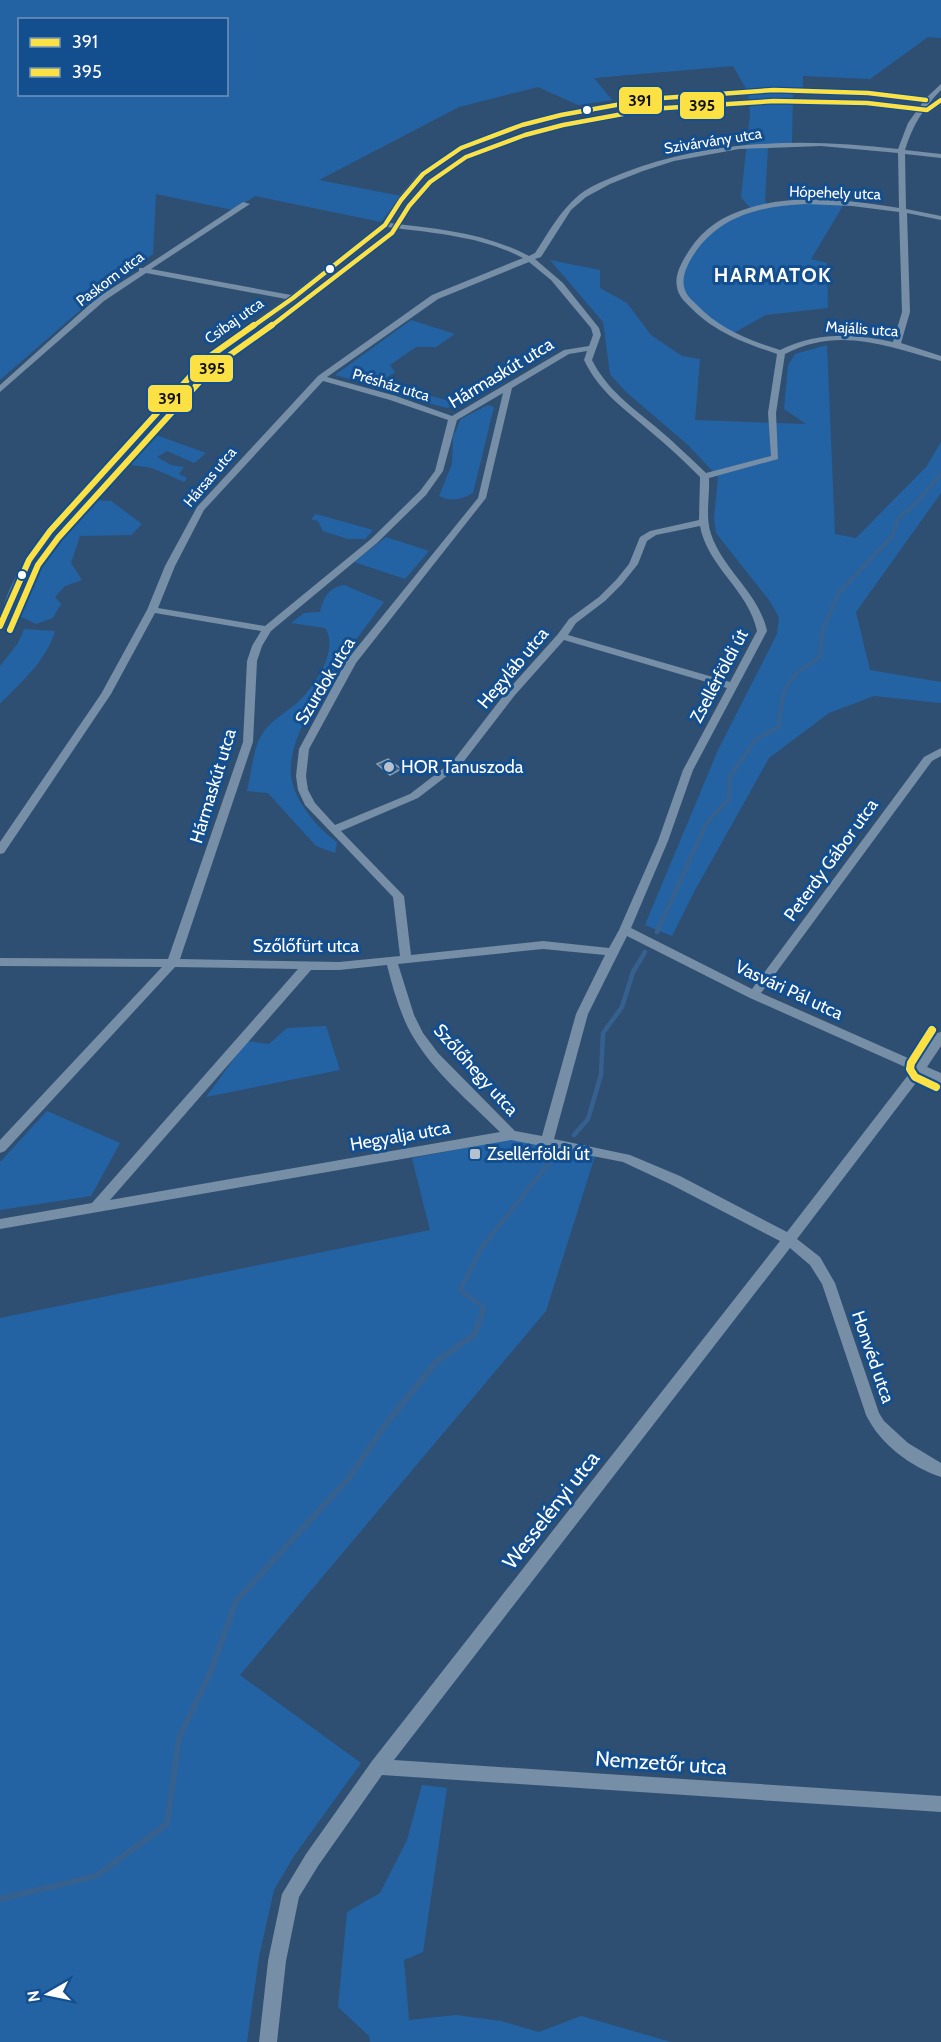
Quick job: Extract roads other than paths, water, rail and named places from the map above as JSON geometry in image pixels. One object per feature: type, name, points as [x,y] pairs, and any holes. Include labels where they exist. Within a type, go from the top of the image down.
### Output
[{"type":"street","points":[[897,343],[906,312],[901,150],[906,132],[926,100],[941,86]]},
{"type":"street","name":"Csibaj utca","points":[[0,626],[4,611],[29,560],[50,531],[88,492],[206,359],[293,298],[385,225],[411,186],[445,156],[484,138],[561,115],[649,99],[774,90],[868,93],[926,100]]},
{"type":"street","name":"Szivárvány utca","points":[[530,258],[538,255],[568,209],[583,195],[607,182],[673,159],[739,147],[821,144],[901,150],[941,156]]},
{"type":"street","name":"Hópehely utca","points":[[781,353],[730,335],[702,316],[687,299],[680,286],[683,267],[704,236],[720,221],[767,206],[811,203],[903,210],[941,219]]},
{"type":"street","name":"Paskom utca","points":[[0,389],[101,298],[246,204]]},
{"type":"street","points":[[385,225],[478,238],[530,258],[547,272],[595,328],[597,335],[588,360],[595,377],[610,395],[652,428],[704,476],[775,457],[772,413],[781,353]]},
{"type":"street","name":"Hársas utca","points":[[0,850],[106,694],[152,610],[170,566],[200,509],[321,378],[435,297],[530,258]]},
{"type":"street","name":"Csibaj utca","points":[[142,270],[293,298]]},
{"type":"street","name":"Majális utca","points":[[781,353],[789,347],[816,340],[837,338],[897,343],[941,359]]},
{"type":"street","name":"Hármaskút utca","points":[[0,1149],[173,963],[248,742],[252,661],[256,646],[267,629],[374,541],[423,493],[439,471],[453,419],[567,352],[592,348]]},
{"type":"street","name":"Présház utca","points":[[321,378],[393,398],[453,419]]},
{"type":"street","name":"Szurdok utca","points":[[406,959],[398,896],[310,805],[303,790],[301,776],[304,749],[351,662],[482,498],[508,388]]},
{"type":"street","name":"Zsellérföldi út","points":[[547,1141],[582,1014],[625,930],[663,841],[688,770],[762,631],[762,621],[718,558],[707,537],[704,522],[706,496],[704,476]]},
{"type":"street","name":"Hegyláb utca","points":[[335,829],[414,796],[457,763],[511,693],[562,636],[572,621],[602,599],[619,582],[633,564],[643,539],[653,533],[704,522]]},
{"type":"street","points":[[152,610],[267,629]]},
{"type":"street","points":[[562,636],[731,686]]},
{"type":"street","name":"Peterdy Gábor utca","points":[[754,995],[928,759],[941,751]]},
{"type":"street","name":"Vasvári Pál utca","points":[[625,930],[754,995],[941,1078]]},
{"type":"street","name":"Szőlőfürt utca","points":[[0,962],[339,966],[543,945],[612,952]]},
{"type":"street","name":"Szőlőhegy utca","points":[[392,962],[414,1026],[424,1043],[452,1076],[511,1135]]},
{"type":"street","points":[[96,1206],[308,965]]},
{"type":"street","name":"Wesselényi utca","points":[[268,2042],[277,1961],[291,1894],[312,1860],[378,1767],[920,1068],[941,1036]]},
{"type":"street","name":"Hegyalja utca","points":[[0,1224],[511,1135],[625,1158],[647,1166],[788,1239]]},
{"type":"street","name":"Honvéd utca","points":[[788,1239],[815,1261],[828,1283],[873,1415],[881,1431],[900,1447],[941,1471]]},
{"type":"street","name":"Nemzetőr utca","points":[[378,1767],[941,1804]]},
{"type":"waterway","points":[[746,754],[756,739],[779,727],[781,703],[788,685],[800,671],[820,658],[822,632],[839,592],[892,537],[898,519],[918,501],[941,474]]},
{"type":"waterway","points":[[657,932],[706,824],[729,799],[730,776],[747,752]]},
{"type":"waterway","points":[[574,1135],[588,1119],[601,1075],[603,1033],[622,1007],[633,972],[645,952]]},
{"type":"waterway","points":[[483,1312],[484,1308],[460,1290],[482,1247],[553,1158]]},
{"type":"waterway","points":[[0,1899],[96,1876],[167,1824],[179,1738],[211,1671],[236,1601],[349,1478],[385,1425],[436,1362],[475,1334],[483,1311]]},
{"type":"place","name":"HOR Tanuszoda","points":[[389,767]]},
{"type":"place","name":"Zsellérföldi út","points":[[475,1154]]},
{"type":"district","name":"HARMATOK","points":[[773,275]]}]
